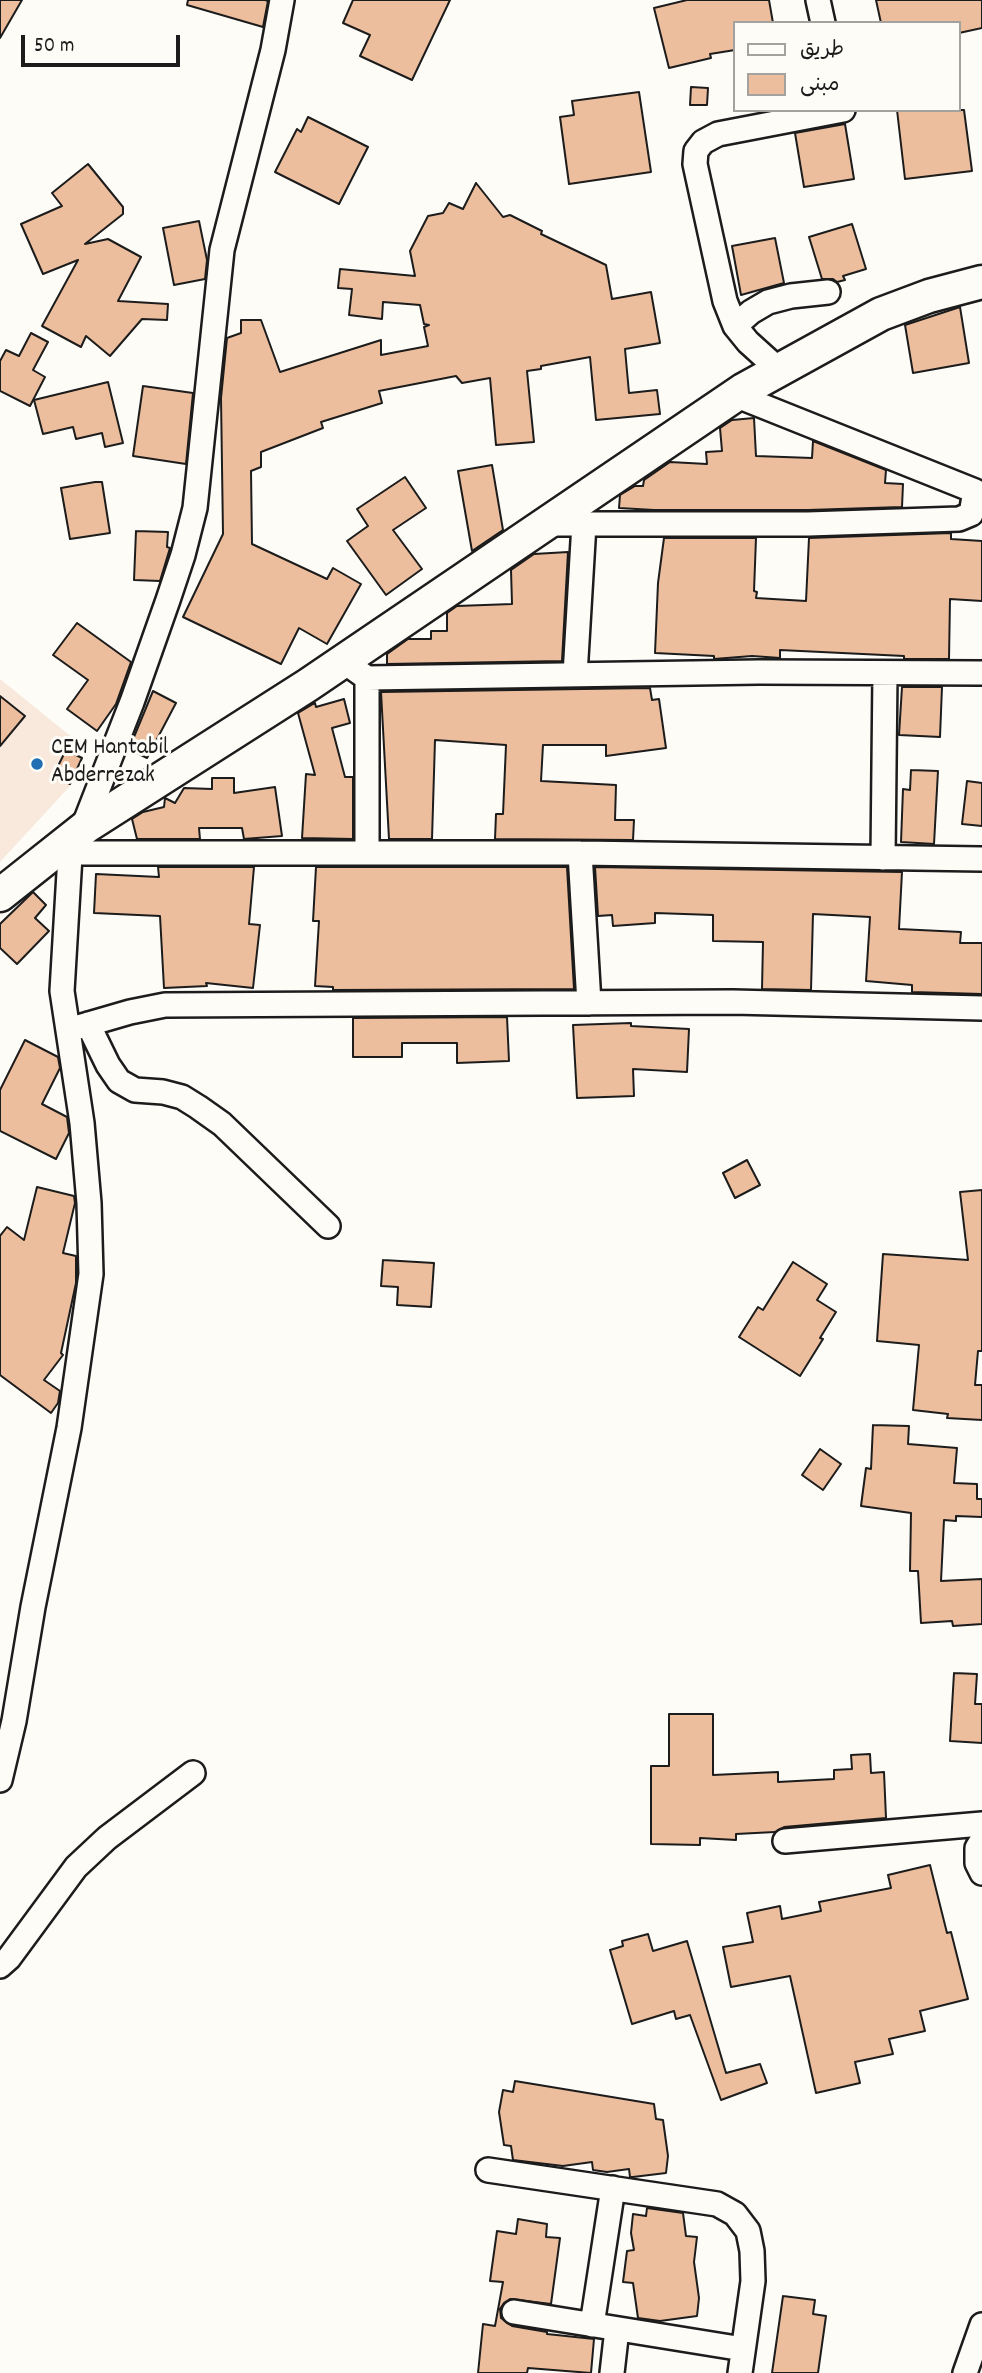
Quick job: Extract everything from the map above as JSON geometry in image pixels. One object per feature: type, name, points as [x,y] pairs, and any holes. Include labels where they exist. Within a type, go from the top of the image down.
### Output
[{"type":"street","points":[[282,0],[263,89],[222,250],[195,508],[183,555],[163,613],[74,841],[62,991],[78,1027],[119,1081],[135,1090],[163,1092],[182,1097],[198,1107],[222,1124],[328,1226]]},
{"type":"street","points":[[818,0],[823,21]]},
{"type":"street","points":[[779,370],[748,342],[735,326],[725,301],[695,164],[696,151],[703,142],[718,134],[833,112]]},
{"type":"street","points":[[0,895],[74,841],[355,669],[544,524],[735,396],[881,314],[929,296],[982,282]]},
{"type":"street","points":[[735,326],[768,302],[791,296],[828,292]]},
{"type":"street","points":[[544,524],[808,524],[971,520],[975,491],[735,396]]},
{"type":"street","points":[[575,675],[584,524]]},
{"type":"street","points":[[355,669],[575,675],[982,673]]},
{"type":"street","points":[[355,669],[367,853]]},
{"type":"street","points":[[883,858],[885,673]]},
{"type":"street","points":[[74,841],[367,853],[982,859]]},
{"type":"street","points":[[580,853],[589,1003]]},
{"type":"street","points":[[78,1027],[165,1005],[733,1002],[982,1008]]},
{"type":"street","points":[[0,1780],[14,1721],[33,1607],[69,1429],[91,1274],[78,1027]]},
{"type":"street","points":[[0,1966],[9,1958],[76,1867],[107,1838],[193,1773]]},
{"type":"street","points":[[785,1841],[982,1824]]},
{"type":"street","points":[[982,1840],[977,1848],[976,1863],[982,1873]]},
{"type":"street","points":[[488,2170],[717,2204],[735,2214],[748,2231],[753,2281],[740,2373]]},
{"type":"street","points":[[592,2325],[614,2188]]},
{"type":"street","points":[[514,2312],[743,2349]]},
{"type":"street","points":[[965,2373],[977,2350],[982,2325]]},
{"type":"street","points":[[612,2373],[617,2329]]},
{"type":"shaded area","name":"CEM Hantabil Abderrezak","points":[[0,679],[79,743],[71,785],[0,862]]},
{"type":"building","points":[[0,0],[22,0],[0,38]]},
{"type":"building","points":[[188,0],[268,1],[263,27],[187,5]]},
{"type":"building","points":[[353,0],[450,0],[412,80],[360,56],[370,35],[343,23]]},
{"type":"building","points":[[687,0],[769,0],[773,21],[734,21],[734,50],[710,54],[711,58],[669,68],[654,8]]},
{"type":"building","points":[[876,0],[982,0],[982,28],[961,33],[961,21],[881,21]]},
{"type":"building","points":[[691,87],[708,88],[707,105],[690,105]]},
{"type":"building","points":[[639,92],[651,172],[569,184],[560,117],[574,115],[572,101]]},
{"type":"building","points":[[964,110],[972,171],[905,179],[897,112]]},
{"type":"building","points":[[308,117],[368,147],[339,204],[275,172],[297,129],[301,132]]},
{"type":"building","points":[[845,124],[854,179],[804,187],[795,133]]},
{"type":"building","points":[[88,164],[123,207],[123,214],[85,244],[108,239],[141,257],[118,301],[168,304],[167,320],[142,319],[110,356],[86,336],[81,347],[42,326],[78,260],[43,274],[21,224],[62,206],[52,193]]},
{"type":"building","points":[[476,183],[503,217],[510,215],[542,231],[541,234],[606,265],[612,299],[651,292],[660,343],[625,349],[629,393],[657,390],[660,414],[596,420],[590,357],[527,371],[534,442],[496,445],[490,378],[462,383],[456,376],[379,391],[382,403],[321,422],[323,428],[261,452],[261,467],[251,471],[252,544],[327,579],[333,568],[361,584],[327,644],[299,628],[281,664],[183,617],[223,534],[221,398],[227,338],[241,333],[241,320],[261,320],[280,372],[381,340],[381,355],[428,346],[424,327],[429,325],[424,324],[420,305],[383,302],[382,319],[349,315],[352,289],[338,288],[340,269],[415,276],[410,251],[428,216],[443,213],[449,203],[463,209]]},
{"type":"building","points":[[199,221],[207,260],[205,279],[174,285],[163,228]]},
{"type":"building","points":[[852,224],[866,269],[843,276],[845,280],[837,282],[833,279],[822,279],[809,237]]},
{"type":"building","points":[[775,238],[784,283],[741,295],[732,246]]},
{"type":"building","points":[[960,307],[969,363],[913,373],[905,325]]},
{"type":"building","points":[[31,333],[48,342],[33,370],[45,377],[30,406],[0,391],[0,361],[6,350],[19,356]]},
{"type":"building","points":[[108,382],[123,443],[105,447],[102,433],[76,439],[73,427],[43,434],[34,400]]},
{"type":"building","points":[[143,386],[193,393],[186,464],[133,456]]},
{"type":"building","points":[[754,418],[756,456],[812,458],[813,441],[886,470],[885,483],[903,484],[902,507],[808,510],[619,508],[620,495],[635,486],[643,486],[644,480],[670,462],[707,464],[706,452],[722,451],[720,428],[732,420]]},
{"type":"building","points":[[492,465],[503,530],[472,551],[458,471]]},
{"type":"building","points":[[405,477],[426,508],[393,530],[422,569],[386,595],[347,541],[368,526],[357,509]]},
{"type":"building","points":[[102,482],[110,533],[70,539],[61,488]]},
{"type":"building","points":[[136,531],[168,532],[167,547],[170,548],[160,581],[134,580]]},
{"type":"building","points":[[951,533],[951,539],[982,541],[982,601],[950,599],[949,659],[904,659],[904,656],[780,650],[780,658],[752,656],[714,659],[714,656],[655,653],[658,583],[664,538],[756,538],[756,598],[806,601],[809,538]]},
{"type":"building","points":[[568,552],[562,661],[387,664],[387,654],[408,639],[431,639],[431,631],[447,631],[447,613],[457,606],[512,604],[511,570],[534,554]]},
{"type":"building","points":[[77,623],[131,662],[116,704],[97,731],[67,709],[88,680],[53,655]]},
{"type":"building","points":[[902,687],[942,687],[940,737],[899,735]]},
{"type":"building","points":[[650,688],[652,700],[659,699],[666,748],[606,756],[606,745],[543,745],[541,781],[616,785],[615,820],[634,820],[633,840],[495,839],[496,814],[503,814],[506,745],[435,740],[432,839],[389,839],[381,692]]},
{"type":"building","points":[[153,691],[176,703],[147,758],[129,749]]},
{"type":"building","points":[[0,696],[25,716],[0,746]]},
{"type":"building","points":[[344,699],[350,723],[332,728],[345,777],[353,777],[353,839],[302,838],[306,774],[315,775],[298,713],[315,703],[316,707]]},
{"type":"building","points":[[66,750],[82,758],[70,784],[53,776]]},
{"type":"building","points":[[911,770],[938,771],[934,844],[901,842],[903,789],[910,790]]},
{"type":"building","points":[[212,778],[234,778],[234,793],[275,787],[282,836],[244,839],[242,828],[199,828],[200,839],[137,839],[132,819],[143,812],[164,807],[165,798],[175,803],[184,788],[212,789]]},
{"type":"building","points":[[967,781],[982,783],[982,826],[962,824]]},
{"type":"building","points":[[158,867],[254,867],[249,924],[260,925],[253,988],[206,983],[207,986],[164,988],[160,916],[94,913],[96,874],[159,877]]},
{"type":"building","points":[[316,867],[567,867],[574,989],[333,990],[333,987],[315,986],[319,921],[313,921]]},
{"type":"building","points":[[595,867],[902,872],[899,929],[961,932],[960,943],[982,943],[982,994],[912,992],[912,985],[866,981],[870,917],[813,914],[811,990],[762,989],[763,942],[713,941],[713,915],[655,913],[655,923],[613,926],[612,915],[598,916]]},
{"type":"building","points":[[33,892],[46,905],[35,918],[49,931],[17,964],[0,948],[0,924]]},
{"type":"building","points":[[507,1017],[509,1061],[457,1063],[457,1043],[402,1043],[402,1057],[353,1057],[353,1018]]},
{"type":"building","points":[[631,1023],[631,1026],[689,1029],[687,1072],[633,1069],[634,1096],[577,1098],[573,1025]]},
{"type":"building","points":[[25,1040],[58,1057],[60,1068],[42,1104],[67,1117],[69,1133],[56,1159],[0,1131],[0,1090]]},
{"type":"building","points":[[747,1160],[760,1185],[735,1198],[723,1173]]},
{"type":"building","points":[[37,1187],[74,1196],[75,1203],[63,1253],[76,1256],[76,1283],[61,1353],[63,1355],[44,1380],[60,1391],[58,1403],[51,1413],[0,1375],[0,1236],[7,1227],[24,1240]]},
{"type":"building","points":[[982,1190],[982,1351],[978,1351],[975,1385],[982,1385],[982,1420],[947,1418],[948,1414],[913,1410],[919,1345],[877,1341],[883,1254],[968,1260],[960,1192]]},
{"type":"building","points":[[383,1260],[434,1263],[431,1307],[397,1305],[398,1287],[381,1286]]},
{"type":"building","points":[[793,1262],[827,1284],[817,1300],[836,1312],[800,1376],[739,1337],[758,1307],[763,1310]]},
{"type":"building","points":[[873,1425],[909,1426],[908,1444],[957,1448],[954,1483],[977,1484],[977,1499],[982,1499],[982,1517],[956,1516],[956,1521],[944,1520],[941,1581],[982,1579],[982,1624],[953,1626],[952,1621],[921,1623],[918,1571],[910,1571],[911,1513],[861,1506],[866,1468],[871,1469]]},
{"type":"building","points":[[820,1449],[841,1464],[823,1490],[802,1475]]},
{"type":"building","points":[[954,1673],[977,1674],[975,1704],[982,1704],[982,1743],[950,1741]]},
{"type":"building","points":[[669,1714],[713,1714],[713,1775],[778,1772],[778,1782],[834,1779],[834,1770],[852,1769],[851,1755],[870,1754],[871,1773],[884,1772],[886,1818],[784,1827],[775,1832],[736,1834],[736,1840],[700,1838],[700,1845],[651,1844],[651,1766],[669,1766]]},
{"type":"building","points":[[930,1865],[947,1933],[951,1932],[968,1999],[920,2011],[925,2031],[889,2039],[893,2054],[855,2062],[860,2083],[816,2093],[790,1976],[731,1987],[723,1947],[753,1942],[747,1913],[780,1906],[782,1919],[821,1911],[819,1902],[891,1888],[888,1875]]},
{"type":"building","points":[[648,1934],[653,1951],[687,1941],[726,2073],[760,2064],[767,2083],[721,2100],[690,2015],[676,2019],[674,2011],[632,2024],[610,1950],[623,1946],[622,1941]]},
{"type":"building","points":[[515,2081],[654,2104],[656,2119],[663,2120],[668,2156],[666,2173],[630,2177],[629,2169],[607,2172],[593,2170],[592,2162],[563,2166],[513,2160],[511,2146],[504,2145],[499,2112],[503,2090],[513,2092]]},
{"type":"building","points":[[647,2208],[683,2213],[686,2236],[697,2237],[694,2262],[699,2298],[697,2316],[660,2321],[638,2318],[633,2283],[623,2282],[627,2251],[634,2250],[631,2233],[633,2214],[646,2216]]},
{"type":"building","points":[[518,2219],[547,2224],[546,2237],[560,2238],[551,2304],[510,2299],[500,2309],[501,2318],[512,2326],[547,2334],[594,2339],[591,2373],[528,2368],[527,2373],[478,2373],[483,2324],[495,2326],[503,2282],[490,2281],[497,2231],[516,2234]]},
{"type":"building","points":[[783,2296],[815,2300],[813,2314],[826,2316],[818,2373],[772,2373]]},
{"type":"place","name":"CEM Hantabil Abderrezak","points":[[37,764]]}]
